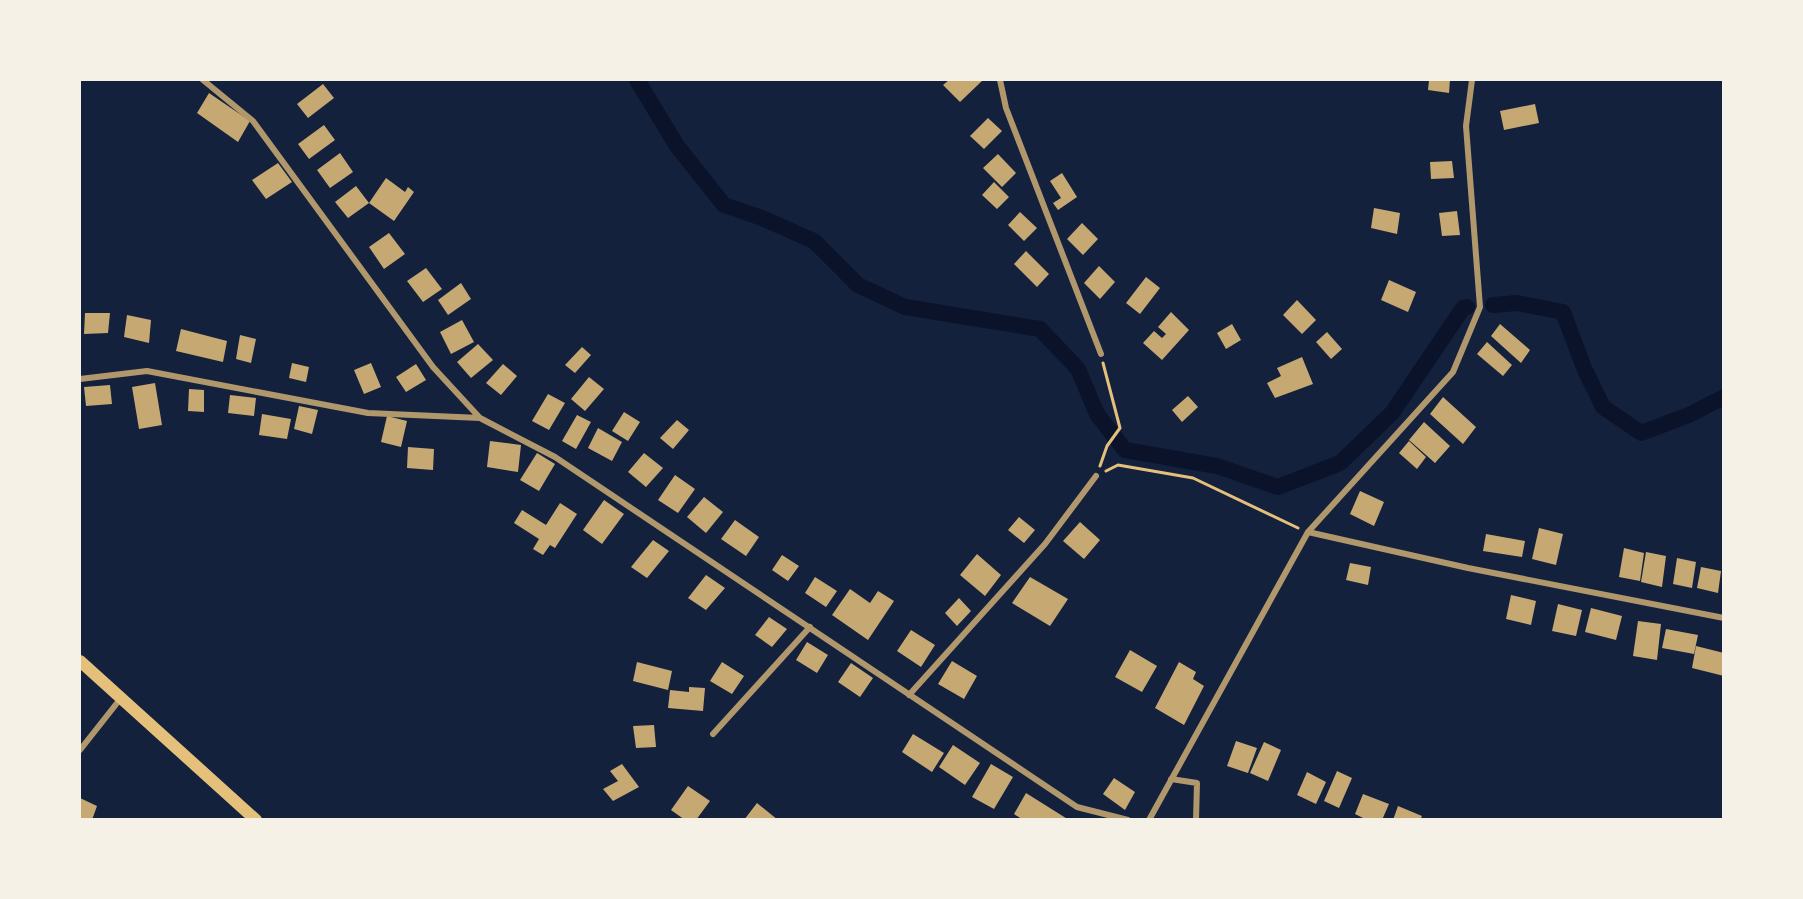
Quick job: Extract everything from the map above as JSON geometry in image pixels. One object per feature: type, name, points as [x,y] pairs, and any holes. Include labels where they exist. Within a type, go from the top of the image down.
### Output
[{"type":"highway","points":[[80,661],[256,819]]},
{"type":"street","points":[[203,80],[253,121],[433,367],[480,418],[555,456],[1077,807],[1128,819]]},
{"type":"street","points":[[999,80],[1006,108],[1101,354]]},
{"type":"street","points":[[1149,819],[1308,532],[1453,372],[1480,307],[1467,126],[1472,80]]},
{"type":"street","points":[[80,379],[147,371],[369,413],[480,418]]},
{"type":"street","points":[[909,695],[1045,543],[1096,476]]},
{"type":"street","points":[[1308,532],[1468,568],[1724,618]]},
{"type":"street","points":[[714,735],[810,627]]},
{"type":"street","points":[[80,750],[122,698]]},
{"type":"street","points":[[1171,779],[1197,783],[1196,819]]},
{"type":"path","points":[[1096,476],[1107,446],[1120,428],[1101,354]]},
{"type":"path","points":[[1096,476],[1118,465],[1193,478],[1290,526],[1308,532]]},
{"type":"building","points":[[949,80],[983,80],[960,102],[943,85]]},
{"type":"building","points":[[1429,80],[1450,80],[1449,93],[1428,90]]},
{"type":"building","points":[[323,84],[334,98],[308,118],[297,104]]},
{"type":"building","points":[[209,93],[250,121],[238,142],[197,113]]},
{"type":"building","points":[[1535,104],[1539,123],[1504,130],[1500,111]]},
{"type":"building","points":[[988,118],[1002,131],[984,149],[970,136]]},
{"type":"building","points":[[324,125],[335,140],[309,159],[298,144]]},
{"type":"building","points":[[340,153],[353,172],[330,188],[317,170]]},
{"type":"building","points":[[998,154],[1016,173],[1002,187],[983,168]]},
{"type":"building","points":[[1452,161],[1454,178],[1431,179],[1430,162]]},
{"type":"building","points":[[278,163],[292,182],[266,199],[252,180]]},
{"type":"building","points":[[1062,173],[1077,197],[1058,210],[1053,203],[1061,198],[1050,181]]},
{"type":"building","points":[[386,178],[405,192],[408,187],[414,192],[394,221],[369,203]]},
{"type":"building","points":[[994,182],[1009,197],[997,209],[982,195]]},
{"type":"building","points":[[356,186],[369,203],[348,218],[335,202]]},
{"type":"building","points":[[1374,208],[1400,213],[1397,234],[1371,228]]},
{"type":"building","points":[[1457,211],[1460,235],[1442,236],[1439,213]]},
{"type":"building","points":[[1020,212],[1037,228],[1024,241],[1008,225]]},
{"type":"building","points":[[1082,223],[1098,239],[1083,255],[1067,239]]},
{"type":"building","points":[[389,233],[405,254],[384,269],[369,247]]},
{"type":"building","points":[[1026,251],[1049,274],[1037,287],[1014,264]]},
{"type":"building","points":[[1099,266],[1115,282],[1100,299],[1084,283]]},
{"type":"building","points":[[426,268],[442,289],[423,302],[407,281]]},
{"type":"building","points":[[1146,277],[1160,288],[1140,314],[1126,303]]},
{"type":"building","points":[[1389,280],[1416,292],[1408,312],[1381,300]]},
{"type":"building","points":[[461,283],[471,299],[448,315],[438,300]]},
{"type":"building","points":[[1297,300],[1316,320],[1302,334],[1283,315]]},
{"type":"building","points":[[1171,312],[1189,330],[1162,360],[1143,343],[1154,331],[1162,338],[1166,334],[1158,327]]},
{"type":"building","points":[[85,313],[110,313],[108,333],[84,334]]},
{"type":"building","points":[[127,315],[151,320],[149,343],[124,337]]},
{"type":"building","points":[[462,320],[474,342],[451,354],[440,332]]},
{"type":"building","points":[[1232,324],[1241,340],[1226,349],[1217,333]]},
{"type":"building","points":[[1500,324],[1530,350],[1521,363],[1491,336]]},
{"type":"building","points":[[181,329],[227,341],[223,362],[176,351]]},
{"type":"building","points":[[1327,332],[1342,349],[1331,359],[1316,342]]},
{"type":"building","points":[[240,335],[256,339],[251,363],[236,359]]},
{"type":"building","points":[[1487,342],[1512,365],[1503,376],[1477,354]]},
{"type":"building","points":[[478,344],[493,360],[471,378],[457,362]]},
{"type":"building","points":[[582,347],[591,355],[575,373],[565,365]]},
{"type":"building","points":[[1302,357],[1313,384],[1275,398],[1267,383],[1281,376],[1277,368]]},
{"type":"building","points":[[292,363],[309,367],[306,382],[289,378]]},
{"type":"building","points":[[371,363],[381,387],[364,394],[354,370]]},
{"type":"building","points":[[416,364],[426,380],[406,392],[396,377]]},
{"type":"building","points":[[503,364],[517,376],[501,395],[486,383]]},
{"type":"building","points":[[589,377],[604,389],[585,411],[571,399]]},
{"type":"building","points":[[155,383],[162,425],[139,429],[132,387]]},
{"type":"building","points":[[110,385],[112,404],[86,406],[84,387]]},
{"type":"building","points":[[189,389],[204,390],[204,412],[188,411]]},
{"type":"building","points":[[548,394],[565,403],[549,430],[532,421]]},
{"type":"building","points":[[230,395],[256,398],[254,416],[228,413]]},
{"type":"building","points":[[1188,396],[1198,407],[1182,422],[1172,410]]},
{"type":"building","points":[[1443,397],[1476,427],[1463,444],[1430,414]]},
{"type":"building","points":[[299,406],[318,410],[312,434],[294,429]]},
{"type":"building","points":[[624,412],[640,422],[628,441],[612,431]]},
{"type":"building","points":[[262,414],[291,419],[287,439],[259,435]]},
{"type":"building","points":[[577,415],[591,422],[576,449],[562,441]]},
{"type":"building","points":[[387,416],[407,421],[401,447],[381,442]]},
{"type":"building","points":[[677,420],[689,430],[673,449],[660,438]]},
{"type":"building","points":[[1424,422],[1450,446],[1435,463],[1409,440]]},
{"type":"building","points":[[598,428],[622,442],[612,461],[588,448]]},
{"type":"building","points":[[490,441],[521,445],[518,472],[487,467]]},
{"type":"building","points":[[1409,441],[1426,457],[1417,469],[1399,453]]},
{"type":"building","points":[[408,447],[434,449],[433,470],[407,468]]},
{"type":"building","points":[[537,453],[555,464],[539,491],[520,480]]},
{"type":"building","points":[[644,453],[663,468],[646,487],[628,472]]},
{"type":"building","points":[[675,475],[695,489],[678,513],[658,500]]},
{"type":"building","points":[[1360,491],[1384,502],[1374,526],[1350,514]]},
{"type":"building","points":[[704,497],[723,512],[706,533],[687,517]]},
{"type":"building","points":[[604,500],[624,514],[602,544],[583,530]]},
{"type":"building","points":[[560,503],[577,514],[555,548],[550,545],[543,555],[533,549],[539,539],[514,523],[522,510],[546,525]]},
{"type":"building","points":[[1019,517],[1035,530],[1024,543],[1008,530]]},
{"type":"building","points":[[735,520],[759,537],[746,556],[721,539]]},
{"type":"building","points":[[1080,522],[1100,540],[1084,559],[1063,541]]},
{"type":"building","points":[[1539,528],[1563,534],[1556,565],[1532,559]]},
{"type":"building","points":[[1486,534],[1525,541],[1522,557],[1483,551]]},
{"type":"building","points":[[653,540],[669,551],[647,578],[631,567]]},
{"type":"building","points":[[1624,548],[1644,553],[1640,581],[1619,577]]},
{"type":"building","points":[[1646,552],[1666,556],[1662,587],[1641,582]]},
{"type":"building","points":[[977,554],[1001,575],[985,596],[960,575]]},
{"type":"building","points":[[782,555],[799,566],[788,581],[772,570]]},
{"type":"building","points":[[1677,558],[1696,562],[1692,588],[1673,584]]},
{"type":"building","points":[[1350,563],[1371,567],[1368,585],[1346,580]]},
{"type":"building","points":[[1701,567],[1721,571],[1718,593],[1697,588]]},
{"type":"building","points":[[706,575],[725,588],[706,610],[688,598]]},
{"type":"building","points":[[815,577],[837,591],[826,607],[805,593]]},
{"type":"building","points":[[1030,577],[1068,599],[1050,626],[1012,603]]},
{"type":"building","points":[[850,589],[870,603],[878,591],[894,601],[868,640],[832,615]]},
{"type":"building","points":[[1511,595],[1536,601],[1531,625],[1506,619]]},
{"type":"building","points":[[959,598],[971,611],[957,626],[945,613]]},
{"type":"building","points":[[1558,604],[1582,610],[1576,636],[1552,631]]},
{"type":"building","points":[[1591,608],[1622,616],[1616,640],[1585,632]]},
{"type":"building","points":[[769,617],[787,629],[772,647],[755,635]]},
{"type":"building","points":[[1638,621],[1661,624],[1657,660],[1633,656]]},
{"type":"building","points":[[1666,629],[1698,635],[1694,654],[1662,648]]},
{"type":"building","points":[[911,630],[935,645],[921,667],[897,651]]},
{"type":"building","points":[[807,642],[828,655],[817,673],[796,660]]},
{"type":"building","points":[[1696,646],[1724,653],[1724,676],[1692,668]]},
{"type":"building","points":[[1130,650],[1157,666],[1142,692],[1115,677]]},
{"type":"building","points":[[952,661],[977,676],[964,699],[938,684]]},
{"type":"building","points":[[637,662],[672,671],[668,690],[633,681]]},
{"type":"building","points":[[722,662],[744,676],[732,694],[710,681]]},
{"type":"building","points":[[1179,662],[1196,672],[1193,679],[1204,686],[1184,725],[1155,708]]},
{"type":"building","points":[[851,663],[873,678],[860,697],[838,682]]},
{"type":"building","points":[[689,687],[705,688],[703,711],[668,708],[670,690],[689,692]]},
{"type":"building","points":[[654,725],[656,747],[636,748],[633,726]]},
{"type":"building","points":[[913,734],[944,753],[932,772],[902,752]]},
{"type":"building","points":[[1236,741],[1257,748],[1248,773],[1227,766]]},
{"type":"building","points":[[1264,742],[1281,750],[1268,781],[1250,773]]},
{"type":"building","points":[[953,745],[980,763],[965,785],[939,767]]},
{"type":"building","points":[[622,764],[639,787],[613,801],[603,789],[618,781],[610,771]]},
{"type":"building","points":[[991,764],[1013,777],[994,809],[972,797]]},
{"type":"building","points":[[1337,771],[1352,778],[1339,808],[1324,801]]},
{"type":"building","points":[[1307,772],[1326,782],[1316,804],[1297,795]]},
{"type":"building","points":[[1114,778],[1135,792],[1125,810],[1103,794]]},
{"type":"building","points":[[688,786],[710,801],[696,820],[685,820],[671,810]]},
{"type":"building","points":[[1026,793],[1069,820],[1023,820],[1014,814]]},
{"type":"building","points":[[1363,794],[1389,804],[1382,820],[1367,820],[1355,814]]},
{"type":"building","points":[[80,798],[97,806],[92,820],[80,820]]},
{"type":"building","points":[[757,803],[778,820],[744,820]]},
{"type":"building","points":[[1398,806],[1422,816],[1420,820],[1393,820]]},
{"type":"waterway","points":[[637,80],[677,146],[724,205],[762,218],[814,241],[858,285],[905,307],[1040,329],[1078,369],[1097,414],[1125,450],[1217,466],[1278,487],[1340,463],[1392,413],[1463,308],[1467,307]]},
{"type":"waterway","points":[[1493,305],[1517,303],[1563,312],[1584,368],[1603,407],[1641,433],[1689,415],[1724,397]]}]
